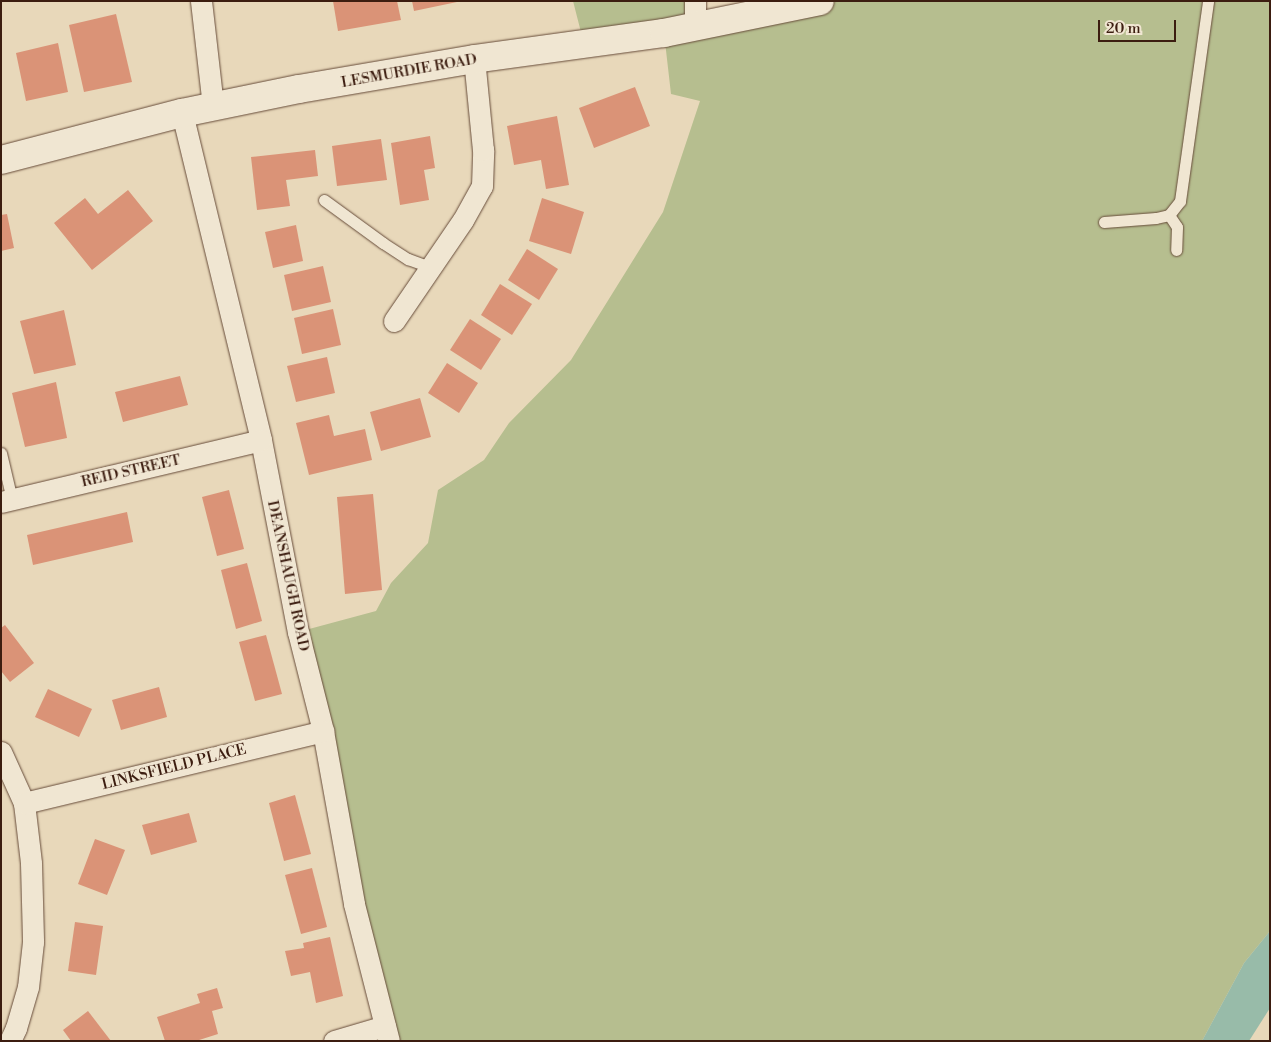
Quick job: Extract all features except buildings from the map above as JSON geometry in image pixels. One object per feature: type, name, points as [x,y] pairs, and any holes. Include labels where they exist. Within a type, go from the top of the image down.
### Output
[{"type":"street","points":[[201,1],[213,107]]},
{"type":"street","name":"LESMURDIE ROAD","points":[[1,160],[182,113],[299,89],[474,59],[611,41],[695,14],[820,1]]},
{"type":"street","points":[[394,321],[463,220],[482,186],[483,150],[474,59]]},
{"type":"street","name":"DEANSHAUGH ROAD","points":[[182,113],[261,440],[298,632],[323,731],[354,904],[387,1033]]},
{"type":"street","name":"REID STREET","points":[[7,501],[261,440]]},
{"type":"street","name":"LINKSFIELD PLACE","points":[[24,803],[323,731]]},
{"type":"street","points":[[1,752],[24,803],[31,864],[33,942],[28,987],[17,1037]]},
{"type":"street","points":[[334,1041],[387,1033]]},
{"type":"lane","points":[[1104,222],[1156,218],[1169,215],[1180,201],[1208,1]]},
{"type":"lane","points":[[324,200],[408,259],[430,267]]},
{"type":"lane","points":[[1169,215],[1177,227],[1176,250]]},
{"type":"lane","points":[[1,452],[7,501]]},
{"type":"shaded area","points":[[573,1],[695,1],[695,26],[820,1],[1270,1],[1270,931],[1244,963],[1202,1041],[390,1041],[298,632],[376,611],[391,583],[428,543],[438,490],[484,460],[509,423],[571,360],[663,212],[700,101],[671,94],[664,33],[584,44]]},
{"type":"shaded area","points":[[1270,931],[1270,1008],[1249,1041],[1202,1041],[1244,963]]}]
